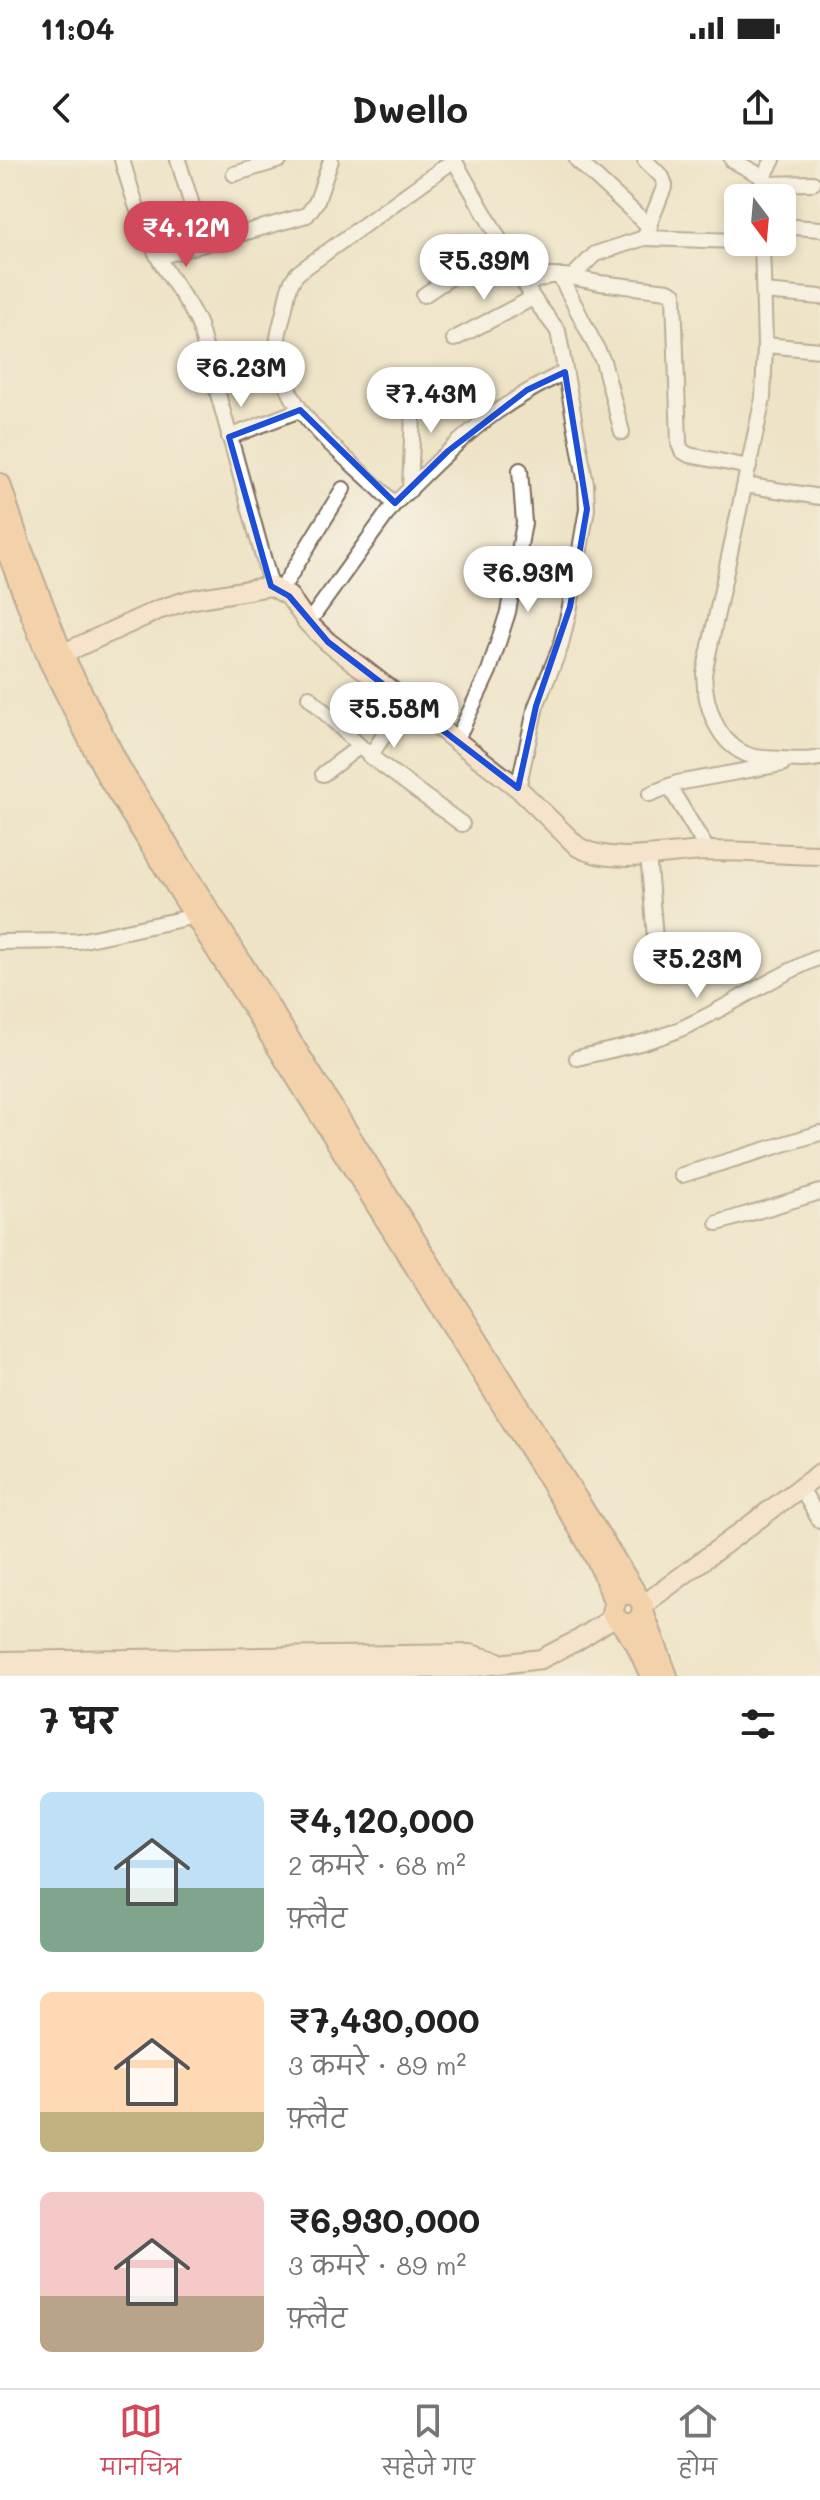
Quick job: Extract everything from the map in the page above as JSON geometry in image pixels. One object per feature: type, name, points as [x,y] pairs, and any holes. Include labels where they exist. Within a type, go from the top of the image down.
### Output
[{"type":"main road","points":[[0,484],[55,657],[121,770],[641,1604],[667,1676]]},
{"type":"main road","points":[[0,532],[108,777],[545,1473],[608,1581],[617,1614],[636,1643],[651,1676]]},
{"type":"main road","points":[[617,1614],[621,1594],[641,1604]]},
{"type":"main road","points":[[617,1614],[638,1621],[641,1604]]},
{"type":"street","points":[[122,160],[137,212],[158,257],[190,305],[199,325],[229,437],[276,588]]},
{"type":"street","points":[[178,160],[204,244]]},
{"type":"street","points":[[234,174],[280,160]]},
{"type":"street","points":[[158,257],[307,215],[317,201],[331,160]]},
{"type":"street","points":[[394,504],[310,424],[300,410],[282,369],[277,345],[294,277],[454,160],[533,298],[558,331],[582,451],[587,509],[570,607],[560,648],[536,706],[518,788]]},
{"type":"street","points":[[577,160],[647,232]]},
{"type":"street","points":[[732,160],[760,184]]},
{"type":"street","points":[[763,184],[773,160]]},
{"type":"street","points":[[647,232],[665,185],[653,162]]},
{"type":"street","points":[[796,184],[813,183]]},
{"type":"street","points":[[796,227],[820,229]]},
{"type":"street","points":[[566,276],[595,254],[647,232],[724,240]]},
{"type":"street","points":[[424,295],[501,244]]},
{"type":"street","points":[[763,256],[763,398],[704,674],[704,698],[718,729],[737,749],[752,757],[815,759]]},
{"type":"street","points":[[566,276],[603,361],[622,432]]},
{"type":"street","points":[[525,284],[566,276],[674,294],[679,444],[682,451],[749,467]]},
{"type":"street","points":[[764,292],[820,297]]},
{"type":"street","points":[[454,339],[533,298]]},
{"type":"street","points":[[765,345],[820,350]]},
{"type":"street","points":[[308,623],[394,504],[448,451],[527,390],[565,372]]},
{"type":"street","points":[[410,490],[411,379]]},
{"type":"street","points":[[229,437],[300,410]]},
{"type":"street","points":[[456,741],[489,671],[508,612],[524,523],[520,470]]},
{"type":"street","points":[[745,485],[820,497]]},
{"type":"street","points":[[276,588],[343,489]]},
{"type":"street","points":[[55,657],[158,610],[189,600],[276,588],[289,596],[308,623],[328,642],[518,788],[578,847],[590,853],[607,857],[708,851],[820,855]]},
{"type":"street","points":[[309,697],[365,751],[462,824]]},
{"type":"street","points":[[323,774],[365,751],[406,703]]},
{"type":"street","points":[[650,794],[669,786],[815,759]]},
{"type":"street","points":[[669,786],[708,851]]},
{"type":"street","points":[[648,854],[657,963]]},
{"type":"street","points":[[0,942],[79,941],[196,916]]},
{"type":"street","points":[[577,1058],[679,1030],[744,997],[767,981],[820,957]]},
{"type":"street","points":[[682,1175],[820,1133]]},
{"type":"street","points":[[718,1223],[820,1192]]},
{"type":"street","points":[[641,1604],[810,1481],[820,1521]]},
{"type":"street","points":[[0,1675],[467,1668],[541,1659],[578,1640],[617,1614]]},
{"type":"street","points":[[0,1661],[470,1654],[502,1662]]},
{"type":"highlighted area","points":[[565,372],[587,509],[570,607],[536,706],[518,788],[328,642],[289,596],[271,586],[229,437],[300,410],[395,503],[448,451],[527,390]]}]
